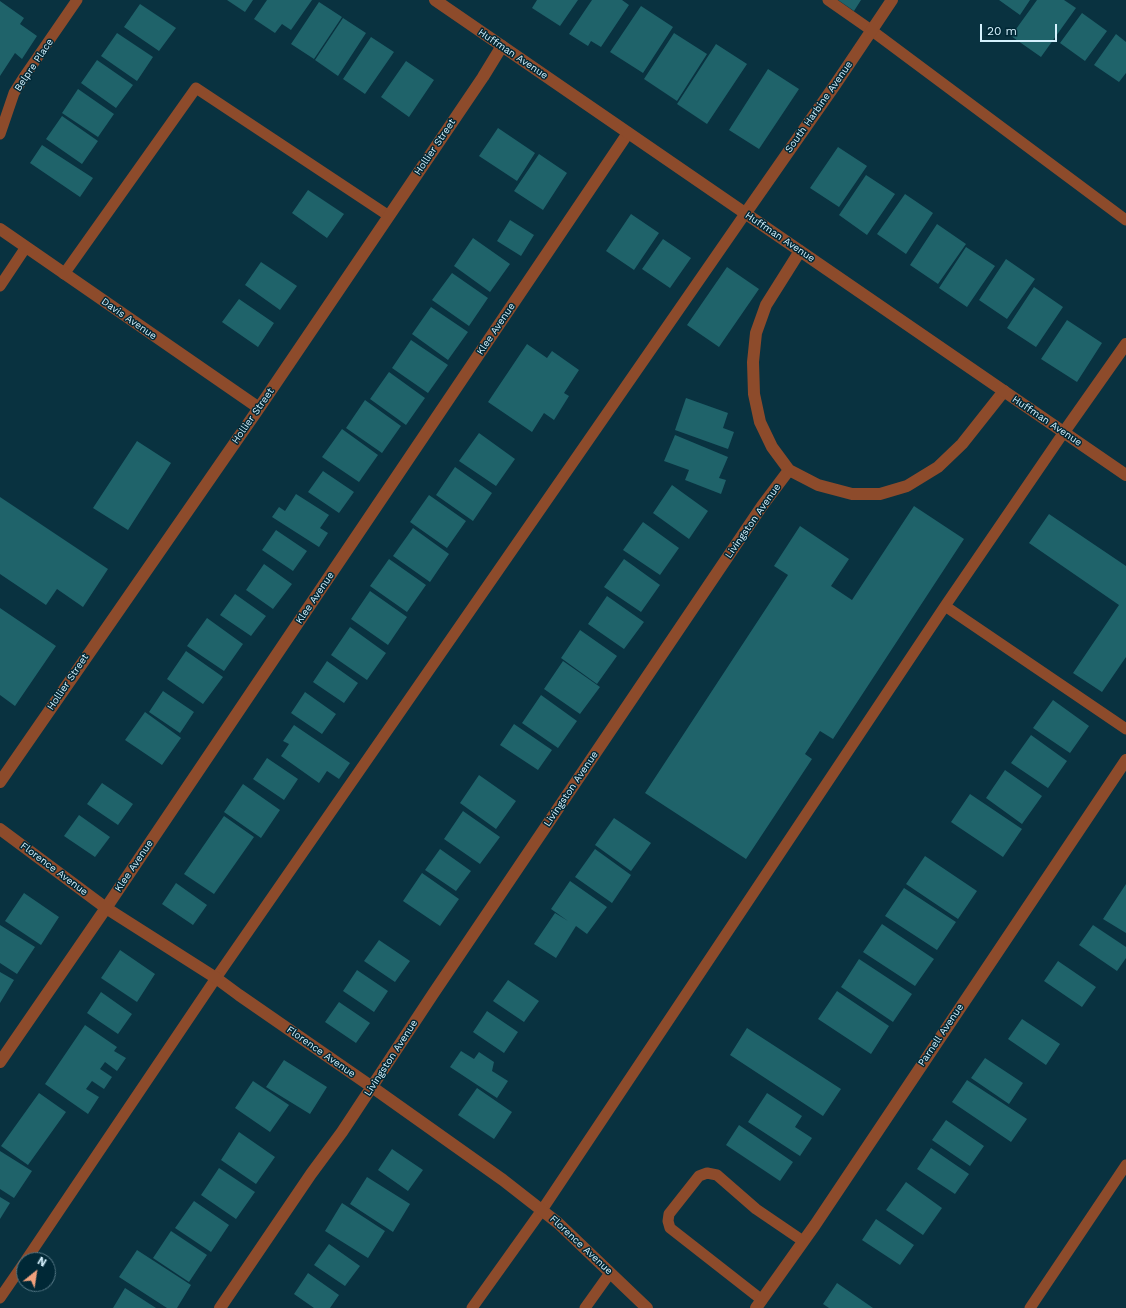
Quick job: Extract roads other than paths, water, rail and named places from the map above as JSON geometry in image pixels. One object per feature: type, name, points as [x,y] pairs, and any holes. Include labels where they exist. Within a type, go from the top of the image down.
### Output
[{"type":"street","name":"Huffman Avenue","points":[[435,0],[1126,475]]},
{"type":"street","name":"South Harbine Avenue","points":[[745,214],[892,0]]},
{"type":"street","name":"Hollier Street","points":[[0,782],[259,408],[502,46]]},
{"type":"street","name":"Klee Avenue","points":[[0,1062],[106,908],[628,133]]},
{"type":"street","name":"Davis Avenue","points":[[0,230],[259,408]]},
{"type":"street","points":[[800,251],[766,305],[756,333],[753,362],[754,394],[760,422],[772,448],[788,470],[818,484],[852,494],[880,494],[907,486],[938,467],[962,444],[1004,391]]},
{"type":"street","points":[[1064,432],[1126,344]]},
{"type":"street","name":"Livingston Avenue","points":[[220,1308],[311,1174],[342,1132],[433,994],[788,470]]},
{"type":"street","name":"Parnell Avenue","points":[[759,1304],[803,1241],[1126,760]]},
{"type":"street","name":"Florence Avenue","points":[[0,829],[106,908],[216,978],[504,1180],[558,1223],[647,1308]]},
{"type":"lane","points":[[828,0],[871,30],[1126,220]]},
{"type":"lane","name":"Belpre Place","points":[[0,134],[14,93],[76,1]]},
{"type":"lane","points":[[64,274],[196,88],[389,216]]},
{"type":"lane","points":[[31,1252],[216,978],[745,214]]},
{"type":"lane","points":[[0,286],[26,248]]},
{"type":"lane","points":[[472,1308],[542,1210],[945,606],[1064,432]]},
{"type":"lane","points":[[945,606],[1126,729]]},
{"type":"lane","points":[[1030,1308],[1126,1165]]},
{"type":"lane","points":[[759,1304],[670,1228],[668,1221],[669,1214],[699,1176],[707,1173],[717,1176],[756,1209],[803,1241]]},
{"type":"lane","points":[[585,1308],[610,1273]]},
{"type":"lane","points":[[0,1298],[16,1275]]}]
